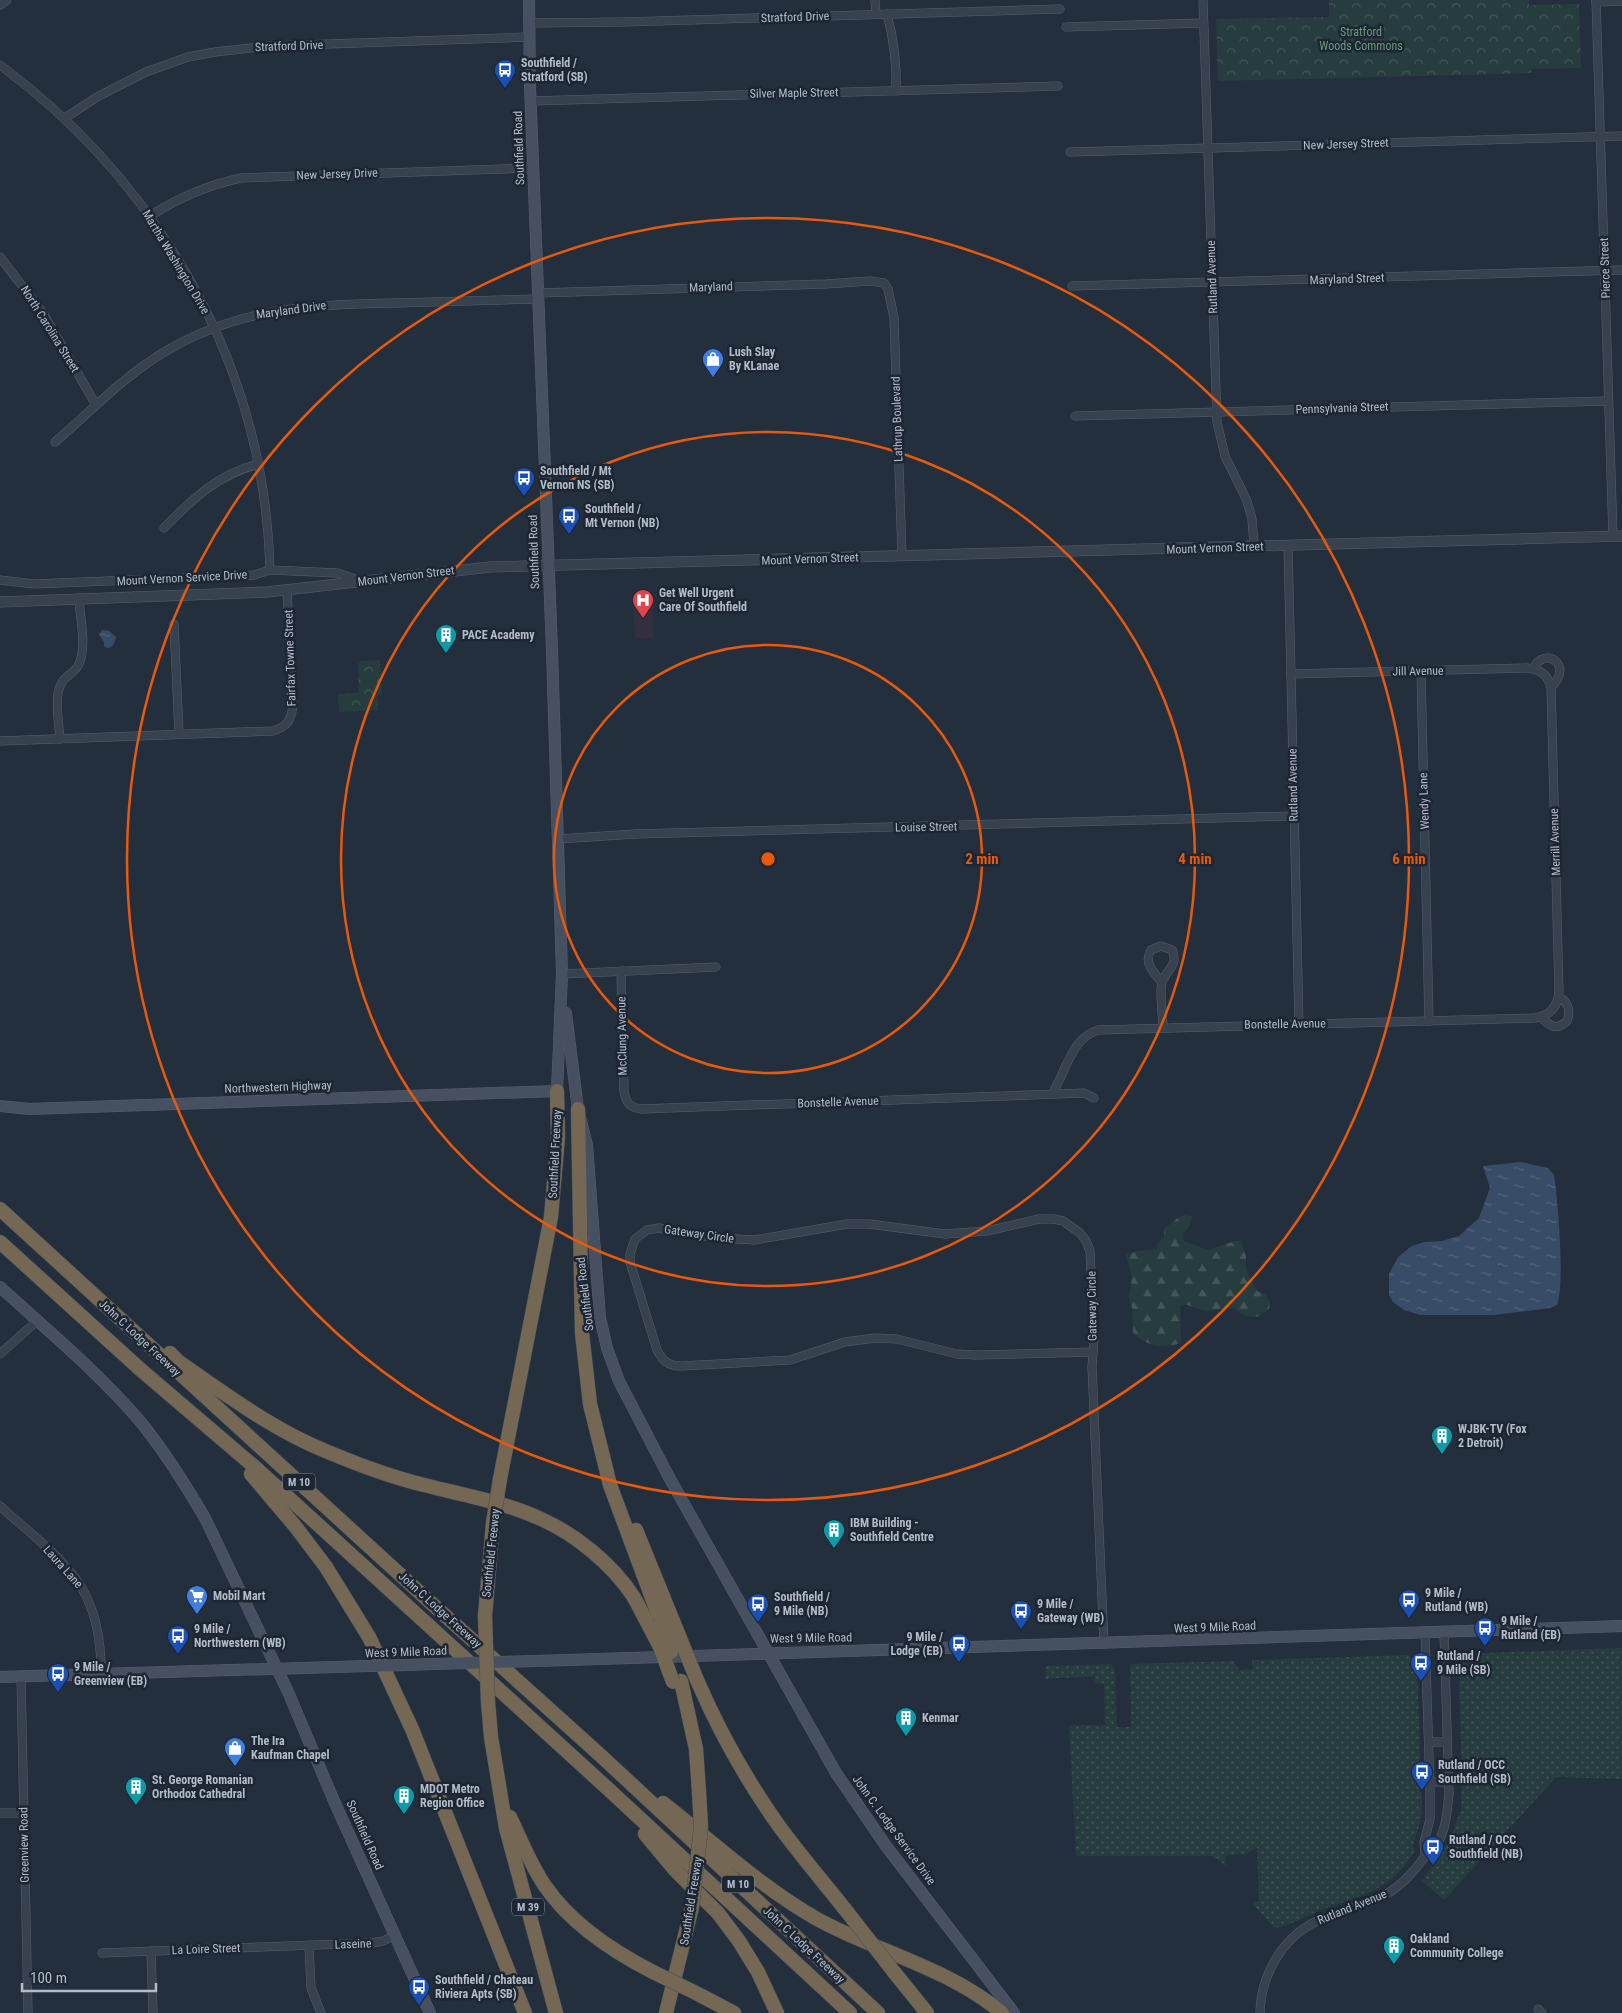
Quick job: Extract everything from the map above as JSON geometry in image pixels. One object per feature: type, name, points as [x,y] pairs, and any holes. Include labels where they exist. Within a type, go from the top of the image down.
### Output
[{"type":"highway","name":"Southfield Freeway","points":[[556,2013],[506,1828],[491,1737],[485,1668],[486,1588],[493,1523],[551,1217],[558,1137],[557,1091]]},
{"type":"highway","points":[[578,1109],[584,1359],[590,1404],[605,1464],[617,1483],[660,1622]]},
{"type":"highway","points":[[0,1203],[58,1252],[179,1362],[257,1416],[292,1436],[358,1464],[499,1505],[547,1522],[561,1529],[591,1551],[660,1622],[697,1680],[729,1746],[779,1826],[927,2013]]},
{"type":"highway","name":"John C Lodge Freeway","points":[[0,1209],[599,1754],[878,2013]]},
{"type":"highway","name":"John C Lodge Freeway","points":[[0,1242],[141,1370],[257,1469],[606,1787],[850,2013]]},
{"type":"highway","points":[[141,1370],[251,1474],[295,1526],[344,1594],[369,1637],[412,1729],[525,2013]]},
{"type":"highway","name":"Southfield Freeway","points":[[660,1622],[696,1749],[700,1834],[692,1907],[666,2013]]},
{"type":"highway","points":[[599,1754],[750,1875],[785,1900],[852,1937],[970,1990],[1002,2013]]},
{"type":"highway","points":[[606,1787],[676,1870],[718,1913],[739,1941],[758,1972],[776,2013]]},
{"type":"highway","points":[[502,1800],[524,1848],[545,1886],[567,1912],[607,1946],[652,1972],[734,2013]]},
{"type":"main road","name":"Southfield Road","points":[[528,0],[562,979],[557,1091]]},
{"type":"main road","name":"Southfield Road","points":[[562,979],[578,1109],[587,1145],[600,1318],[614,1369],[660,1460],[767,1653]]},
{"type":"main road","name":"Northwestern Highway","points":[[0,1106],[38,1109],[557,1091]]},
{"type":"main road","points":[[0,1287],[109,1387],[138,1420],[171,1463],[205,1518],[276,1668]]},
{"type":"main road","name":"West 9 Mile Road","points":[[0,1677],[1104,1644],[1622,1626]]},
{"type":"main road","name":"John C. Lodge Service Drive","points":[[767,1653],[858,1808],[1014,2013]]},
{"type":"main road","name":"Southfield Road","points":[[276,1668],[300,1718],[334,1800],[430,2013]]},
{"type":"street","points":[[0,5],[7,0]]},
{"type":"street","points":[[875,0],[876,14]]},
{"type":"street","name":"Rutland Avenue","points":[[1203,0],[1216,412],[1225,456],[1247,501],[1252,520],[1254,546]]},
{"type":"street","points":[[1596,1],[1622,1]]},
{"type":"street","name":"Pierce Street","points":[[1596,1],[1608,401],[1617,536]]},
{"type":"street","name":"Stratford Drive","points":[[529,23],[1060,9]]},
{"type":"street","points":[[888,14],[896,57],[896,91]]},
{"type":"street","points":[[1066,27],[1203,23]]},
{"type":"street","name":"Stratford Drive","points":[[65,118],[97,97],[146,72],[188,57],[215,52],[256,47],[528,37]]},
{"type":"street","name":"Martha Washington Drive","points":[[0,65],[65,118],[104,159],[150,216],[195,288],[239,387],[249,418],[268,518],[270,570]]},
{"type":"street","name":"Silver Maple Street","points":[[531,100],[1058,86]]},
{"type":"street","name":"New Jersey Street","points":[[1070,152],[1622,136]]},
{"type":"street","name":"New Jersey Drive","points":[[150,216],[178,200],[201,190],[241,178],[533,168]]},
{"type":"street","name":"North Carolina Street","points":[[0,257],[43,313],[96,405]]},
{"type":"street","name":"Maryland Street","points":[[1072,286],[1622,270]]},
{"type":"street","name":"Maryland","points":[[538,296],[870,281],[884,283]]},
{"type":"street","name":"Lathrup Boulevard","points":[[884,283],[888,289],[894,318],[902,556]]},
{"type":"street","name":"Maryland Drive","points":[[55,442],[96,405],[161,354],[214,328],[257,314],[315,306],[538,296]]},
{"type":"street","name":"Pennsylvania Street","points":[[1075,416],[1608,401]]},
{"type":"street","points":[[164,528],[187,505],[217,482],[243,468],[259,464]]},
{"type":"street","name":"Mount Vernon Street","points":[[0,602],[228,594],[287,590],[473,568],[1617,536]]},
{"type":"street","name":"Rutland Avenue","points":[[1288,546],[1299,1024]]},
{"type":"street","name":"Mount Vernon Service Drive","points":[[0,580],[34,584],[57,584],[254,575],[270,570],[338,573],[361,582]]},
{"type":"street","name":"Fairfax Towne Street","points":[[179,734],[273,731],[291,719],[293,706],[287,590]]},
{"type":"street","points":[[60,739],[59,687],[79,664],[82,648],[79,598]]},
{"type":"street","points":[[0,741],[179,734],[174,624]]},
{"type":"street","points":[[1533,669],[1537,662],[1543,659],[1552,658],[1557,662],[1560,666],[1560,676],[1551,687]]},
{"type":"street","name":"Jill Avenue","points":[[1291,674],[1533,669],[1544,674]]},
{"type":"street","name":"Wendy Lane","points":[[1421,671],[1429,1021]]},
{"type":"street","name":"Merrill Avenue","points":[[1544,674],[1551,687],[1558,997],[1552,1011]]},
{"type":"street","name":"Louise Street","points":[[558,839],[635,834],[1294,816]]},
{"type":"street","points":[[1162,983],[1147,961],[1151,950],[1161,946],[1172,950],[1175,961],[1162,983],[1163,1027]]},
{"type":"street","points":[[562,979],[621,971],[716,967]]},
{"type":"street","name":"McClung Avenue","points":[[621,971],[624,1090],[626,1101]]},
{"type":"street","points":[[1541,1017],[1547,1024],[1553,1027],[1560,1026],[1567,1021],[1568,1009],[1566,1004],[1558,997]]},
{"type":"street","name":"Bonstelle Avenue","points":[[1052,1094],[1076,1046],[1084,1036],[1107,1028],[1541,1017],[1552,1011]]},
{"type":"street","name":"Bonstelle Avenue","points":[[626,1101],[629,1105],[641,1109],[1084,1093],[1094,1098]]},
{"type":"street","name":"Gateway Circle","points":[[1093,1352],[957,1354],[897,1339],[875,1338],[845,1342],[790,1360],[671,1365],[662,1359],[657,1350],[636,1281],[630,1254],[635,1239],[642,1232],[653,1229],[667,1229],[718,1238],[755,1240],[847,1224],[869,1224],[945,1234],[988,1231],[1039,1219],[1059,1219],[1080,1233],[1090,1251],[1104,1644]]},
{"type":"street","points":[[0,1354],[37,1321]]},
{"type":"street","name":"Laura Lane","points":[[0,1506],[64,1564],[86,1594],[95,1614],[98,1627],[102,1654],[101,1674]]},
{"type":"street","name":"Rutland Avenue","points":[[1260,2013],[1264,1985],[1271,1966],[1291,1939],[1314,1922],[1366,1904],[1391,1892],[1413,1872],[1425,1856],[1435,1847],[1447,1814],[1449,1782],[1444,1632]]},
{"type":"street","points":[[1425,1633],[1430,1782],[1430,1819],[1424,1842],[1425,1856]]},
{"type":"street","name":"Greenview Road","points":[[21,1676],[28,2013]]},
{"type":"street","points":[[1429,1742],[1447,1742]]},
{"type":"street","points":[[1430,1782],[1449,1782]]},
{"type":"street","points":[[0,1813],[24,1813]]},
{"type":"street","name":"Laseine","points":[[309,1945],[371,1943],[383,1941],[395,1935]]},
{"type":"street","points":[[309,1945],[311,1988],[321,2013]]},
{"type":"street","name":"La Loire Street","points":[[102,1953],[309,1945]]},
{"type":"street","points":[[151,1951],[153,2013]]},
{"type":"shaded area","name":"Get Well Urgent Care Of Southfield","points":[[633,604],[653,604],[654,638],[635,638]]},
{"type":"green space","name":"Stratford Woods Commons","points":[[1329,0],[1529,0],[1529,5],[1579,4],[1581,68],[1532,69],[1531,73],[1218,81],[1216,19],[1329,17]]},
{"type":"green space","points":[[380,660],[382,695],[377,696],[378,710],[339,712],[338,694],[357,693],[359,691],[358,664],[361,661]]},
{"type":"green space","points":[[1187,1215],[1192,1217],[1189,1226],[1183,1234],[1184,1241],[1208,1250],[1235,1241],[1241,1241],[1246,1256],[1246,1269],[1257,1291],[1266,1295],[1270,1303],[1269,1309],[1257,1317],[1245,1316],[1233,1308],[1206,1311],[1184,1304],[1180,1306],[1181,1343],[1168,1346],[1150,1344],[1133,1333],[1132,1308],[1129,1298],[1132,1278],[1126,1255],[1137,1251],[1157,1249],[1158,1243],[1164,1236],[1164,1229],[1179,1217]]},
{"type":"green space","points":[[1622,1648],[1622,1779],[1556,1777],[1444,1900],[1422,1881],[1450,1839],[1461,1809],[1462,1779],[1458,1654]]},
{"type":"green space","points":[[1408,1655],[1415,1659],[1417,1664],[1422,1807],[1420,1823],[1413,1845],[1415,1850],[1406,1864],[1386,1883],[1362,1895],[1292,1923],[1274,1928],[1253,1904],[1259,1900],[1257,1847],[1245,1855],[1225,1856],[1226,1866],[1212,1856],[1076,1856],[1069,1725],[1105,1725],[1104,1684],[1095,1683],[1094,1676],[1045,1679],[1046,1666],[1111,1664],[1115,1669],[1117,1727],[1131,1727],[1130,1664],[1233,1661],[1239,1670],[1253,1669],[1252,1660]]},
{"type":"water","points":[[102,630],[109,631],[116,637],[111,647],[107,648],[104,646],[104,642],[99,635]]},
{"type":"water","points":[[1521,1162],[1548,1168],[1554,1175],[1561,1261],[1557,1305],[1550,1308],[1493,1315],[1420,1315],[1404,1310],[1393,1302],[1389,1295],[1389,1274],[1398,1257],[1412,1246],[1459,1236],[1479,1218],[1490,1188],[1483,1166]]},
{"type":"place","name":"Southfield / Stratford (SB)","points":[[505,89]]},
{"type":"place","name":"Lush Slay By KLanae","points":[[713,378]]},
{"type":"place","name":"Southfield / Mt Vernon NS (SB)","points":[[524,497]]},
{"type":"place","name":"Southfield / Mt Vernon (NB)","points":[[569,535]]},
{"type":"place","name":"Get Well Urgent Care Of Southfield","points":[[643,619]]},
{"type":"place","name":"PACE Academy","points":[[446,654]]},
{"type":"place","name":"WJBK-TV (Fox 2 Detroit)","points":[[1442,1455]]},
{"type":"place","name":"IBM Building - Southfield Centre","points":[[834,1549]]},
{"type":"place","name":"Mobil Mart","points":[[197,1615]]},
{"type":"place","name":"9 Mile / Rutland (WB)","points":[[1409,1619]]},
{"type":"place","name":"Southfield / 9 Mile (NB)","points":[[758,1623]]},
{"type":"place","name":"9 Mile / Gateway (WB)","points":[[1021,1630]]},
{"type":"place","name":"9 Mile / Rutland (EB)","points":[[1485,1647]]},
{"type":"place","name":"9 Mile / Northwestern (WB)","points":[[178,1655]]},
{"type":"place","name":"9 Mile / Lodge (EB)","points":[[959,1663]]},
{"type":"place","name":"Rutland / 9 Mile (SB)","points":[[1421,1682]]},
{"type":"place","name":"9 Mile / Greenview (EB)","points":[[58,1693]]},
{"type":"place","name":"Kenmar","points":[[906,1737]]},
{"type":"place","name":"The Ira Kaufman Chapel","points":[[235,1767]]},
{"type":"place","name":"Rutland / OCC Southfield (SB)","points":[[1422,1791]]},
{"type":"place","name":"St. George Romanian Orthodox Cathedral","points":[[136,1806]]},
{"type":"place","name":"MDOT Metro Region Office","points":[[404,1815]]},
{"type":"place","name":"Rutland / OCC Southfield (NB)","points":[[1433,1866]]},
{"type":"place","name":"Oakland Community College","points":[[1394,1965]]},
{"type":"place","name":"Southfield / Chateau Riviera Apts (SB)","points":[[419,2006]]}]
